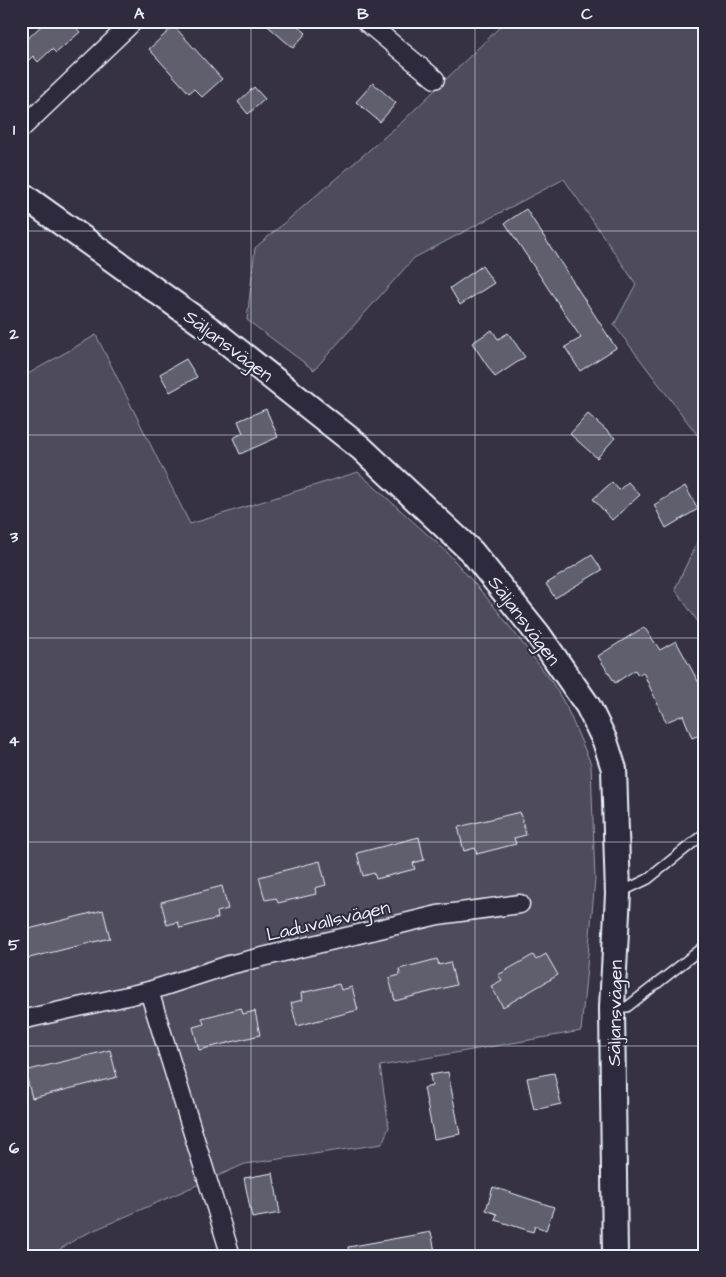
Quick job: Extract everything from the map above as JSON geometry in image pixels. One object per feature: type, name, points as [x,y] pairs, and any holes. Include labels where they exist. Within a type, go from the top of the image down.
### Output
[{"type":"street","points":[[21,129],[134,21]]},
{"type":"street","points":[[365,21],[435,78]]},
{"type":"street","name":"Säljansvägen","points":[[21,194],[218,335],[361,448],[472,552],[543,642],[588,706],[605,741],[614,769],[618,894],[612,1007],[615,1256]]},
{"type":"street","name":"Laduvallsvägen","points":[[21,1020],[149,992],[229,965],[438,916],[520,904]]},
{"type":"street","points":[[149,992],[231,1256]]},
{"type":"lane","points":[[618,894],[648,879],[705,833]]},
{"type":"lane","points":[[612,1007],[627,1007],[705,946]]},
{"type":"shaded area","points":[[506,21],[705,21],[705,445],[614,325],[636,284],[564,179],[414,258],[314,370],[247,320],[255,248],[403,121]]},
{"type":"shaded area","points":[[96,335],[190,524],[358,472],[447,552],[493,605],[550,679],[566,706],[591,764],[595,880],[581,1031],[380,1066],[389,1127],[382,1144],[245,1164],[81,1236],[49,1256],[21,1256],[21,378]]},
{"type":"shaded area","points":[[705,525],[705,617],[698,622],[675,589]]},
{"type":"building","points":[[46,21],[70,21],[80,32],[56,53],[52,49],[38,62],[33,56],[21,68],[21,45]]},
{"type":"building","points":[[262,21],[292,21],[306,33],[293,48]]},
{"type":"building","points":[[174,26],[222,79],[202,97],[194,89],[189,93],[149,49]]},
{"type":"building","points":[[373,83],[396,103],[380,122],[356,102]]},
{"type":"building","points":[[254,87],[265,99],[248,114],[238,102]]},
{"type":"building","points":[[526,209],[616,348],[580,371],[565,347],[581,338],[505,223]]},
{"type":"building","points":[[482,266],[494,283],[460,305],[450,288]]},
{"type":"building","points":[[492,330],[498,339],[508,333],[525,357],[495,377],[472,343]]},
{"type":"building","points":[[186,359],[197,377],[170,392],[160,374]]},
{"type":"building","points":[[266,409],[278,437],[240,454],[233,438],[243,433],[238,421]]},
{"type":"building","points":[[588,414],[615,438],[597,458],[570,434]]},
{"type":"building","points":[[612,482],[619,490],[628,482],[640,495],[612,520],[593,499]]},
{"type":"building","points":[[685,486],[698,509],[666,528],[654,505]]},
{"type":"building","points":[[592,555],[602,570],[555,598],[546,584]]},
{"type":"building","points":[[644,627],[660,650],[676,641],[705,694],[705,733],[692,738],[683,715],[666,722],[643,672],[638,675],[635,670],[615,683],[598,656]]},
{"type":"building","points":[[520,812],[526,835],[514,838],[516,844],[477,854],[475,848],[464,851],[458,827]]},
{"type":"building","points":[[419,837],[424,860],[413,863],[415,869],[376,879],[374,873],[363,876],[357,853]]},
{"type":"building","points":[[320,861],[326,885],[315,888],[316,894],[278,903],[276,898],[265,900],[259,877]]},
{"type":"building","points":[[222,886],[228,909],[217,912],[218,918],[180,928],[178,922],[167,925],[161,902]]},
{"type":"building","points":[[103,910],[110,938],[25,959],[21,931]]},
{"type":"building","points":[[546,954],[558,975],[503,1007],[491,986],[502,980],[498,975],[533,955],[536,960]]},
{"type":"building","points":[[437,959],[439,965],[450,962],[456,985],[395,1001],[389,978],[400,975],[399,969]]},
{"type":"building","points":[[339,984],[341,990],[352,987],[358,1010],[297,1026],[291,1003],[302,1000],[301,993]]},
{"type":"building","points":[[241,1008],[243,1014],[255,1011],[260,1035],[199,1050],[193,1027],[204,1024],[202,1018]]},
{"type":"building","points":[[110,1050],[117,1077],[32,1098],[25,1071]]},
{"type":"building","points":[[448,1072],[460,1134],[434,1139],[424,1088],[432,1086],[430,1075]]},
{"type":"building","points":[[554,1073],[561,1104],[534,1110],[527,1078]]},
{"type":"building","points":[[273,1173],[280,1213],[252,1218],[244,1178]]},
{"type":"building","points":[[493,1187],[554,1207],[546,1230],[535,1226],[533,1232],[495,1220],[497,1214],[486,1210]]},
{"type":"building","points":[[431,1232],[436,1256],[349,1256],[348,1247]]}]
